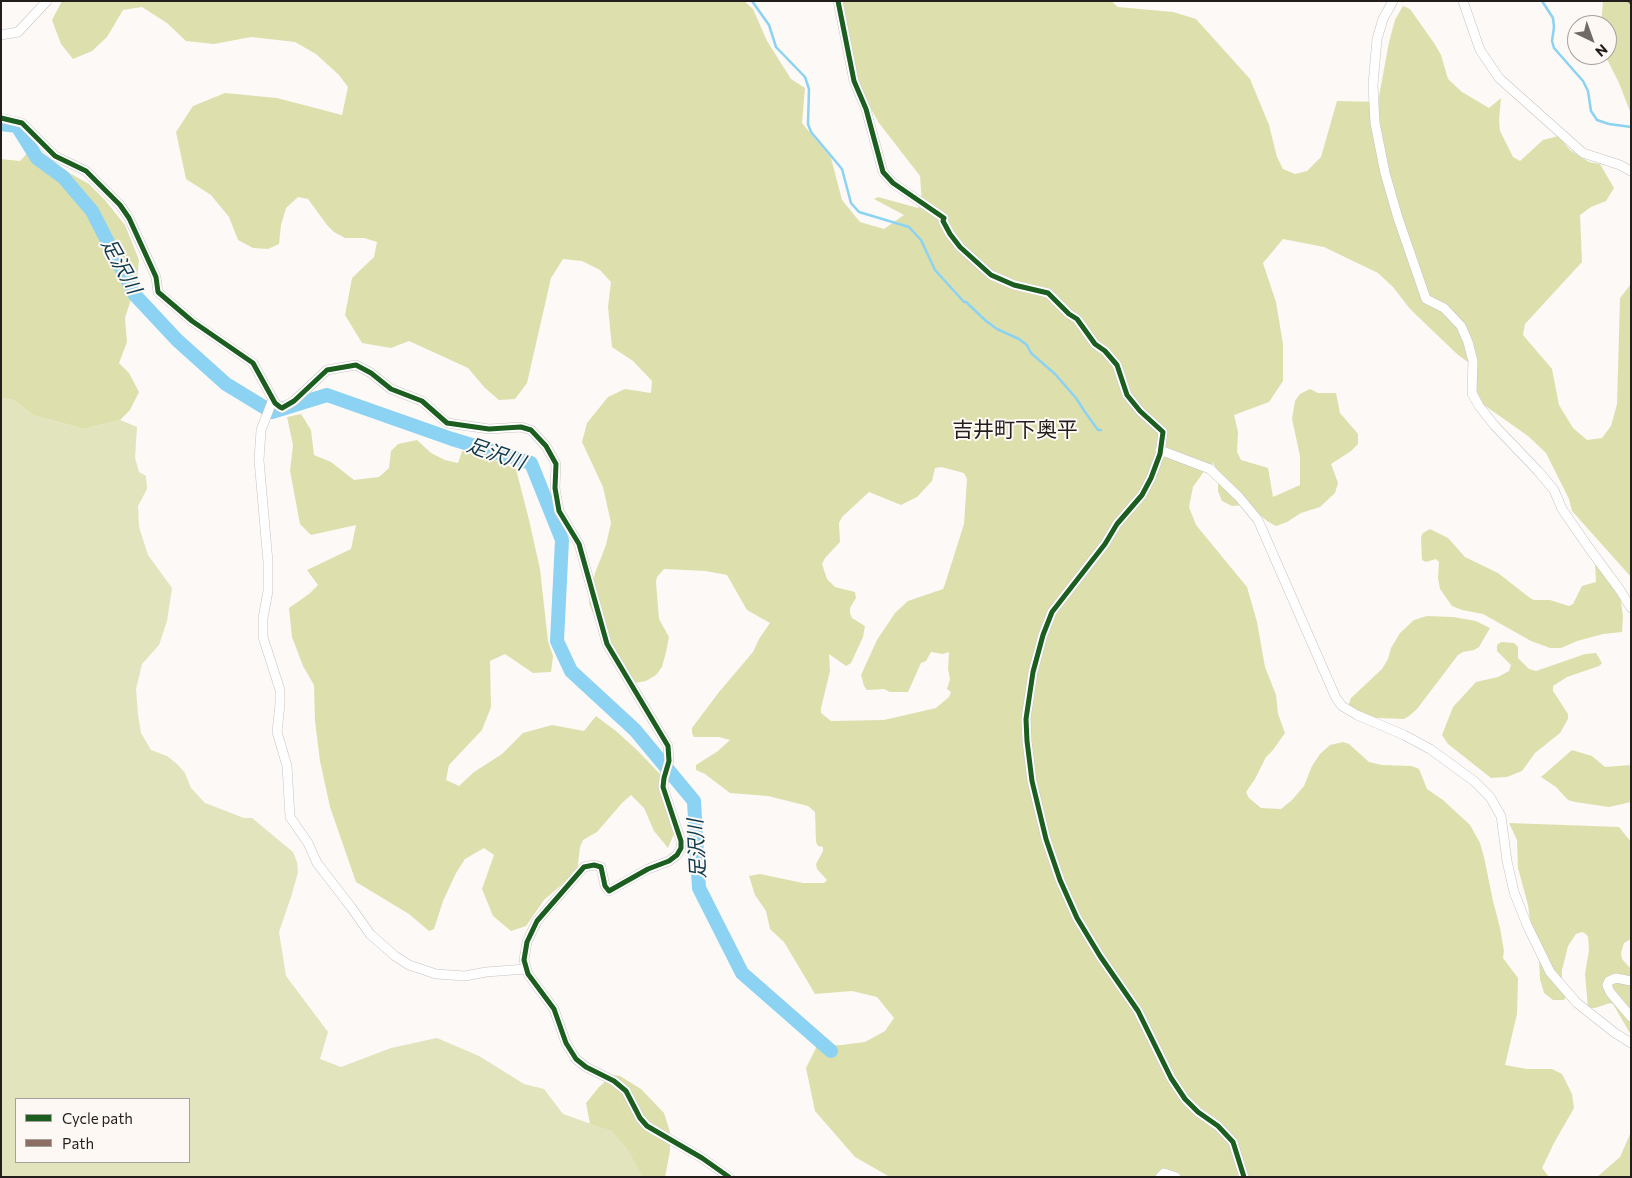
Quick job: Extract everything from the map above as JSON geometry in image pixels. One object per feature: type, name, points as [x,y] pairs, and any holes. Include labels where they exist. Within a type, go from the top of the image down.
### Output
[{"type":"street","points":[[1,36],[18,32],[47,1]]},
{"type":"street","points":[[838,1],[854,81],[866,109],[883,172],[893,183],[944,218],[943,221],[950,234],[960,247],[991,274],[1014,285],[1048,293],[1069,314],[1077,319],[1095,344],[1105,351],[1117,365],[1127,395],[1140,411],[1163,432],[1160,450],[1151,478],[1142,496],[1117,524],[1105,544],[1052,612],[1043,635],[1033,672],[1026,719],[1027,741],[1032,781],[1046,839],[1060,880],[1077,918],[1100,956],[1138,1011],[1171,1078],[1185,1099],[1198,1112],[1218,1126],[1233,1142],[1244,1177]]},
{"type":"street","points":[[1393,1],[1383,19],[1376,39],[1372,85],[1375,123],[1385,173],[1398,218],[1426,299],[1444,308],[1461,326],[1473,361],[1472,393],[1479,406],[1554,490],[1562,509],[1631,608]]},
{"type":"street","points":[[1463,1],[1480,50],[1499,78],[1583,153],[1620,165],[1631,171]]},
{"type":"street","points":[[1,118],[22,123],[55,156],[86,171],[120,205],[130,218],[156,277],[158,292],[192,321],[253,364],[277,405],[282,408],[294,402],[328,370],[356,365],[371,373],[391,389],[422,401],[447,423],[489,429],[521,427],[530,430],[546,446],[556,464],[555,488],[559,511],[579,544],[606,644],[668,746],[669,761],[663,787],[682,840],[681,848],[669,861],[648,868],[609,891],[605,886],[601,867],[594,865],[584,867],[537,921],[527,942],[524,960],[526,969],[554,1010],[566,1043],[576,1059],[586,1067],[614,1081],[626,1091],[640,1118],[647,1126],[695,1153],[729,1177]]},
{"type":"street","points":[[272,399],[261,430],[259,460],[268,562],[268,591],[263,618],[263,637],[280,690],[277,732],[287,766],[290,818],[308,843],[317,863],[370,934],[395,956],[409,965],[436,974],[465,976],[486,972],[526,969]]},
{"type":"street","points":[[1160,450],[1210,469],[1239,497],[1258,520],[1298,608],[1332,691],[1342,706],[1357,715],[1404,735],[1430,749],[1474,781],[1490,797],[1497,807],[1500,816],[1514,892],[1527,925],[1550,972],[1577,1003],[1631,1043]]},
{"type":"street","points":[[1631,980],[1616,978],[1609,980],[1607,985],[1610,992],[1631,1018]]},
{"type":"street","points":[[1160,1177],[1164,1173],[1176,1177]]},
{"type":"green space","points":[[62,1],[744,1],[753,9],[767,41],[791,79],[805,88],[802,123],[831,158],[842,200],[860,222],[884,229],[904,215],[874,199],[878,197],[918,208],[922,203],[920,176],[879,123],[857,85],[843,1],[1111,1],[1118,7],[1173,12],[1196,19],[1250,79],[1269,125],[1277,157],[1283,169],[1295,174],[1307,171],[1321,157],[1337,101],[1378,102],[1395,20],[1403,6],[1410,9],[1441,55],[1448,79],[1462,92],[1489,108],[1501,98],[1500,131],[1513,157],[1520,161],[1543,140],[1558,136],[1570,150],[1589,162],[1600,164],[1614,188],[1606,201],[1591,207],[1580,215],[1582,262],[1525,324],[1523,335],[1552,369],[1559,405],[1573,428],[1587,440],[1602,438],[1611,426],[1617,404],[1620,298],[1631,284],[1631,577],[1572,511],[1569,499],[1546,453],[1528,436],[1474,398],[1472,365],[1458,355],[1410,309],[1393,287],[1378,273],[1324,247],[1283,239],[1263,263],[1276,302],[1283,344],[1283,381],[1269,402],[1234,415],[1238,432],[1237,452],[1241,460],[1268,468],[1273,497],[1300,485],[1300,456],[1292,419],[1295,401],[1300,394],[1310,389],[1318,393],[1336,393],[1340,413],[1358,434],[1358,444],[1331,464],[1338,483],[1335,493],[1320,507],[1301,513],[1287,522],[1276,526],[1252,508],[1243,505],[1232,506],[1222,501],[1218,491],[1218,472],[1213,463],[1205,470],[1193,487],[1189,507],[1196,525],[1247,587],[1257,622],[1265,667],[1276,695],[1278,714],[1285,733],[1266,757],[1246,792],[1249,798],[1261,808],[1281,809],[1304,786],[1312,766],[1320,754],[1330,745],[1343,742],[1349,744],[1369,762],[1382,765],[1412,766],[1419,769],[1427,789],[1443,800],[1470,825],[1480,843],[1500,928],[1504,951],[1503,958],[1518,978],[1517,1014],[1505,1065],[1527,1069],[1552,1069],[1562,1074],[1572,1094],[1574,1108],[1542,1168],[1549,1177],[890,1177],[855,1157],[815,1111],[806,1068],[817,1046],[865,1042],[885,1031],[894,1018],[877,997],[852,991],[815,994],[784,942],[770,929],[766,911],[755,895],[749,876],[760,874],[803,883],[824,883],[827,880],[817,869],[816,864],[823,851],[823,847],[818,846],[816,842],[815,812],[808,806],[768,796],[730,793],[705,774],[696,770],[696,765],[718,751],[730,740],[719,737],[694,737],[692,728],[753,652],[770,623],[747,610],[727,575],[706,571],[664,569],[657,577],[656,582],[659,619],[669,637],[666,652],[662,667],[656,675],[646,681],[634,683],[618,672],[604,643],[589,603],[595,573],[606,545],[611,523],[603,487],[582,442],[587,423],[608,397],[625,389],[651,393],[652,381],[633,361],[612,347],[608,307],[611,282],[600,270],[582,261],[563,259],[551,278],[527,383],[515,399],[499,400],[485,388],[468,368],[409,341],[391,348],[362,343],[345,315],[352,278],[374,257],[377,242],[364,238],[345,238],[334,232],[308,199],[298,197],[286,208],[281,225],[279,244],[268,249],[253,248],[238,240],[229,217],[211,195],[186,179],[176,132],[193,106],[225,93],[277,98],[342,115],[348,87],[339,75],[316,54],[295,42],[251,37],[214,44],[186,41],[167,23],[142,7],[123,10],[107,37],[92,51],[73,59],[61,44],[52,20]],"holes":[[[941,467],[964,473],[967,479],[964,524],[943,589],[908,601],[895,613],[877,640],[861,675],[867,690],[884,689],[890,692],[908,692],[921,663],[926,661],[931,652],[943,654],[949,652],[948,669],[950,679],[947,689],[951,692],[949,697],[936,708],[884,720],[831,721],[821,713],[830,671],[829,654],[846,666],[851,663],[863,637],[865,626],[852,618],[850,613],[850,608],[856,598],[855,592],[835,587],[827,579],[822,564],[840,542],[839,523],[842,517],[869,492],[901,505],[917,497],[932,481],[935,468]]]},
{"type":"green space","points":[[1603,1],[1631,1],[1631,114],[1610,65],[1617,65],[1617,15],[1602,15]]},
{"type":"green space","points":[[34,146],[66,171],[89,184],[104,199],[125,225],[139,260],[137,281],[125,318],[127,342],[119,363],[129,373],[139,392],[130,410],[120,420],[84,429],[33,415],[13,400],[1,398],[1,159],[20,161]]},
{"type":"green space","points":[[1,398],[13,400],[33,415],[84,429],[120,420],[137,427],[135,458],[139,472],[146,476],[147,489],[138,506],[139,527],[148,555],[172,588],[167,621],[159,645],[142,664],[136,689],[141,733],[151,750],[167,756],[177,764],[185,773],[191,788],[205,803],[244,818],[252,818],[293,852],[298,872],[279,932],[286,976],[328,1032],[320,1059],[341,1067],[391,1048],[437,1038],[479,1056],[524,1084],[544,1089],[563,1114],[611,1131],[628,1151],[642,1177],[1,1177]]},
{"type":"green space","points":[[301,414],[311,430],[314,455],[331,462],[354,480],[379,477],[389,468],[391,451],[398,444],[417,440],[431,453],[445,460],[458,463],[462,451],[478,453],[516,469],[540,569],[548,641],[553,656],[551,672],[533,673],[505,654],[490,661],[491,707],[482,730],[449,765],[446,780],[459,786],[474,772],[502,754],[523,733],[552,725],[584,731],[596,716],[616,731],[659,773],[668,794],[672,811],[674,834],[668,848],[654,831],[644,808],[631,795],[597,832],[583,840],[580,847],[577,873],[544,900],[526,926],[511,931],[493,916],[482,889],[494,855],[484,848],[465,859],[443,901],[434,929],[429,931],[409,914],[356,882],[330,807],[320,761],[315,721],[314,685],[303,666],[292,637],[289,608],[318,585],[307,570],[351,549],[356,525],[311,535],[300,524],[290,471],[293,445],[287,417]]},
{"type":"green space","points":[[1430,529],[1448,538],[1465,557],[1498,573],[1530,598],[1534,600],[1550,600],[1569,606],[1573,604],[1582,586],[1596,582],[1595,563],[1597,558],[1601,557],[1611,569],[1619,589],[1623,616],[1622,632],[1603,634],[1577,641],[1561,648],[1550,648],[1531,641],[1483,614],[1452,606],[1440,589],[1438,578],[1439,562],[1436,559],[1426,562],[1422,560],[1421,537],[1423,533]]},
{"type":"green space","points":[[1427,616],[1453,617],[1476,621],[1490,628],[1479,647],[1458,655],[1417,709],[1409,716],[1404,719],[1353,717],[1347,709],[1351,698],[1382,669],[1400,633],[1414,620]]},
{"type":"green space","points":[[1501,642],[1514,643],[1518,647],[1518,658],[1529,669],[1536,671],[1585,654],[1596,653],[1602,663],[1599,666],[1567,677],[1553,686],[1553,691],[1568,714],[1568,719],[1560,733],[1535,753],[1522,771],[1507,777],[1491,778],[1448,744],[1442,735],[1453,707],[1476,682],[1498,677],[1509,671],[1511,665],[1497,651],[1497,645]]},
{"type":"green space","points":[[1572,750],[1592,756],[1605,767],[1631,765],[1631,802],[1609,807],[1575,802],[1568,800],[1556,787],[1541,777]]},
{"type":"green space","points":[[1509,823],[1619,827],[1631,842],[1631,939],[1624,943],[1621,953],[1622,959],[1631,969],[1631,1035],[1613,1004],[1588,1008],[1585,974],[1589,950],[1588,937],[1582,932],[1576,934],[1568,946],[1562,970],[1562,981],[1566,996],[1564,1000],[1553,1000],[1544,993],[1540,979],[1539,961],[1533,943],[1528,905],[1518,868],[1517,840]]},
{"type":"green space","points":[[612,1075],[620,1076],[641,1089],[664,1113],[670,1132],[670,1151],[665,1177],[642,1177],[628,1151],[611,1131],[590,1124],[586,1103]]},
{"type":"green space","points":[[1631,1132],[1631,1177],[1597,1177],[1620,1157]]},
{"type":"waterway","points":[[752,1],[769,25],[776,47],[805,77],[809,89],[808,124],[811,132],[842,169],[851,203],[859,212],[909,227],[921,240],[935,270],[964,302],[997,329],[1019,339],[1027,345],[1031,353],[1055,374],[1076,398],[1098,430],[1101,430]]},
{"type":"waterway","points":[[1542,1],[1553,18],[1552,41],[1554,48],[1583,81],[1588,91],[1591,111],[1597,120],[1631,127]]},
{"type":"waterway","name":"足沢川","points":[[1,124],[17,126],[37,158],[63,177],[92,211],[135,295],[177,340],[226,384],[272,412],[327,395],[452,439],[531,463],[562,540],[557,641],[571,671],[635,730],[694,801],[699,888],[742,973],[831,1051]]},
{"type":"cycle path","points":[[838,1],[854,81],[866,109],[883,172],[893,183],[944,218],[943,221],[950,234],[960,247],[991,275],[1014,285],[1048,293],[1069,314],[1077,319],[1095,344],[1105,351],[1117,365],[1127,395],[1140,411],[1163,432],[1160,454],[1142,495],[1117,524],[1105,544],[1052,612],[1043,635],[1033,672],[1026,719],[1027,741],[1032,781],[1046,839],[1060,880],[1077,918],[1100,956],[1138,1011],[1171,1078],[1185,1099],[1198,1112],[1218,1126],[1233,1142],[1244,1177]]},
{"type":"cycle path","points":[[1,118],[22,123],[55,156],[86,171],[120,205],[129,218],[156,277],[158,292],[192,321],[253,363],[275,403],[280,407],[282,408],[294,401],[327,370],[356,365],[371,373],[391,389],[422,401],[447,423],[489,429],[521,427],[531,430],[546,446],[556,464],[555,488],[559,511],[579,544],[607,644],[668,746],[669,761],[663,787],[681,841],[681,848],[677,855],[669,861],[648,869],[609,891],[605,886],[601,867],[594,865],[584,867],[537,921],[527,942],[524,960],[528,974],[554,1009],[566,1043],[576,1059],[586,1067],[614,1081],[626,1091],[640,1118],[647,1126],[702,1158],[729,1177]]},
{"type":"district","name":"吉井町下奥平","points":[[1015,430]]}]
